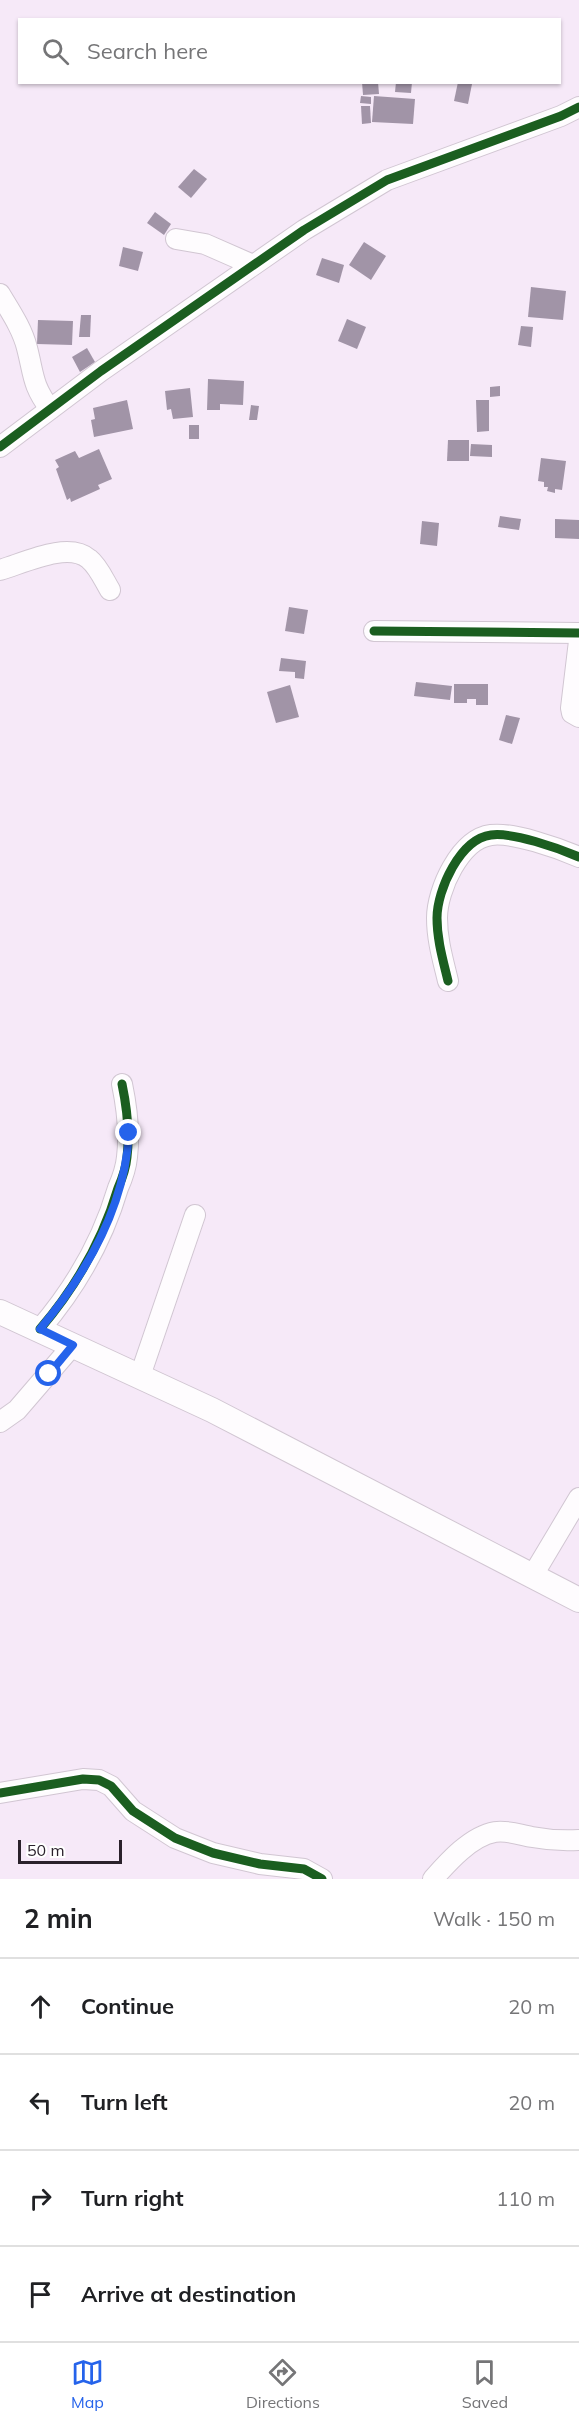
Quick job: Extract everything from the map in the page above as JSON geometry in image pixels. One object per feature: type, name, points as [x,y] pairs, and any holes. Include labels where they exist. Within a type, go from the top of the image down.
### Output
[{"type":"main road","points":[[0,1312],[140,1376],[307,1457],[579,1600]]},
{"type":"street","points":[[0,447],[101,371],[253,265],[304,230],[387,180],[561,116],[579,107]]},
{"type":"street","points":[[176,239],[206,244],[253,265]]},
{"type":"street","points":[[0,294],[20,328],[27,348],[32,379],[50,409]]},
{"type":"street","points":[[0,570],[68,551],[83,554],[92,560],[110,590]]},
{"type":"street","points":[[374,631],[579,633]]},
{"type":"street","points":[[579,641],[571,708],[572,714],[579,717]]},
{"type":"street","points":[[448,981],[440,947],[437,915],[444,886],[455,862],[471,842],[491,835],[523,838],[579,857]]},
{"type":"street","points":[[40,1329],[66,1299],[108,1221],[127,1160],[129,1133],[122,1084]]},
{"type":"street","points":[[140,1376],[195,1215]]},
{"type":"street","points":[[0,1422],[17,1410],[73,1345]]},
{"type":"street","points":[[533,1575],[579,1498]]},
{"type":"street","points":[[0,1793],[66,1781],[99,1780],[111,1786],[133,1811],[175,1838],[213,1853],[260,1864],[304,1869],[322,1879]]},
{"type":"street","points":[[433,1879],[461,1851],[480,1837],[495,1832],[561,1841],[579,1840]]},
{"type":"building","points":[[362,84],[378,84],[379,94],[363,95]]},
{"type":"building","points":[[396,84],[412,84],[411,93],[395,92]]},
{"type":"building","points":[[458,84],[472,84],[468,104],[454,101]]},
{"type":"building","points":[[361,96],[371,97],[371,104],[360,103]]},
{"type":"building","points":[[374,96],[415,99],[413,124],[372,122]]},
{"type":"building","points":[[361,106],[370,106],[371,123],[362,124]]},
{"type":"building","points":[[194,169],[207,179],[191,198],[178,187]]},
{"type":"building","points":[[155,212],[171,224],[164,235],[147,223]]},
{"type":"building","points":[[364,242],[386,256],[371,280],[349,265]]},
{"type":"building","points":[[123,247],[143,252],[138,271],[119,266]]},
{"type":"building","points":[[322,258],[344,265],[339,283],[316,275]]},
{"type":"building","points":[[531,287],[566,291],[563,320],[528,317]]},
{"type":"building","points":[[81,315],[91,315],[90,337],[79,337]]},
{"type":"building","points":[[347,319],[366,327],[357,349],[338,341]]},
{"type":"building","points":[[38,320],[73,321],[72,345],[37,344]]},
{"type":"building","points":[[521,326],[533,327],[531,347],[518,345]]},
{"type":"building","points":[[87,348],[95,362],[80,372],[72,357]]},
{"type":"building","points":[[208,379],[244,381],[243,405],[220,404],[220,410],[207,410]]},
{"type":"building","points":[[500,386],[500,396],[490,397],[490,387]]},
{"type":"building","points":[[190,388],[193,417],[173,419],[171,409],[167,410],[165,391]]},
{"type":"building","points":[[127,400],[133,429],[94,437],[91,420],[95,419],[93,408]]},
{"type":"building","points":[[476,400],[489,400],[489,431],[477,432]]},
{"type":"building","points":[[251,405],[259,406],[257,420],[249,420]]},
{"type":"building","points":[[189,425],[199,425],[199,439],[189,439]]},
{"type":"building","points":[[448,440],[469,440],[469,461],[447,461]]},
{"type":"building","points":[[471,444],[492,445],[492,457],[470,456]]},
{"type":"building","points":[[99,449],[112,479],[98,485],[100,489],[71,502],[70,498],[67,500],[56,469],[59,467],[55,460],[75,451],[79,458]]},
{"type":"building","points":[[541,458],[566,461],[562,490],[555,489],[555,493],[547,491],[548,487],[544,487],[544,482],[538,481]]},
{"type":"building","points":[[500,516],[521,519],[519,530],[498,527]]},
{"type":"building","points":[[555,519],[579,520],[579,539],[555,538]]},
{"type":"building","points":[[422,521],[439,523],[437,546],[420,544]]},
{"type":"building","points":[[289,607],[308,610],[304,634],[285,631]]},
{"type":"building","points":[[281,658],[306,661],[304,679],[295,678],[295,672],[279,671]]},
{"type":"building","points":[[416,682],[452,686],[450,700],[414,696]]},
{"type":"building","points":[[454,684],[488,684],[488,705],[476,705],[476,699],[467,699],[467,703],[454,703]]},
{"type":"building","points":[[290,685],[299,717],[276,723],[267,692]]},
{"type":"building","points":[[506,715],[520,718],[512,744],[499,740]]},
{"type":"cycle path","points":[[0,447],[101,371],[304,230],[387,180],[561,116],[579,107]]},
{"type":"cycle path","points":[[374,631],[579,633]]},
{"type":"cycle path","points":[[448,981],[438,934],[438,907],[452,868],[469,846],[491,835],[511,836],[579,857]]},
{"type":"cycle path","points":[[40,1329],[65,1297],[96,1245],[122,1177],[128,1138],[127,1111],[122,1084]]},
{"type":"cycle path","points":[[0,1793],[83,1779],[99,1780],[111,1786],[133,1811],[175,1838],[213,1853],[260,1864],[304,1869],[322,1879]]},
{"type":"route","points":[[49,1374],[73,1345],[40,1329],[66,1299],[108,1221],[127,1160],[129,1133]]}]
